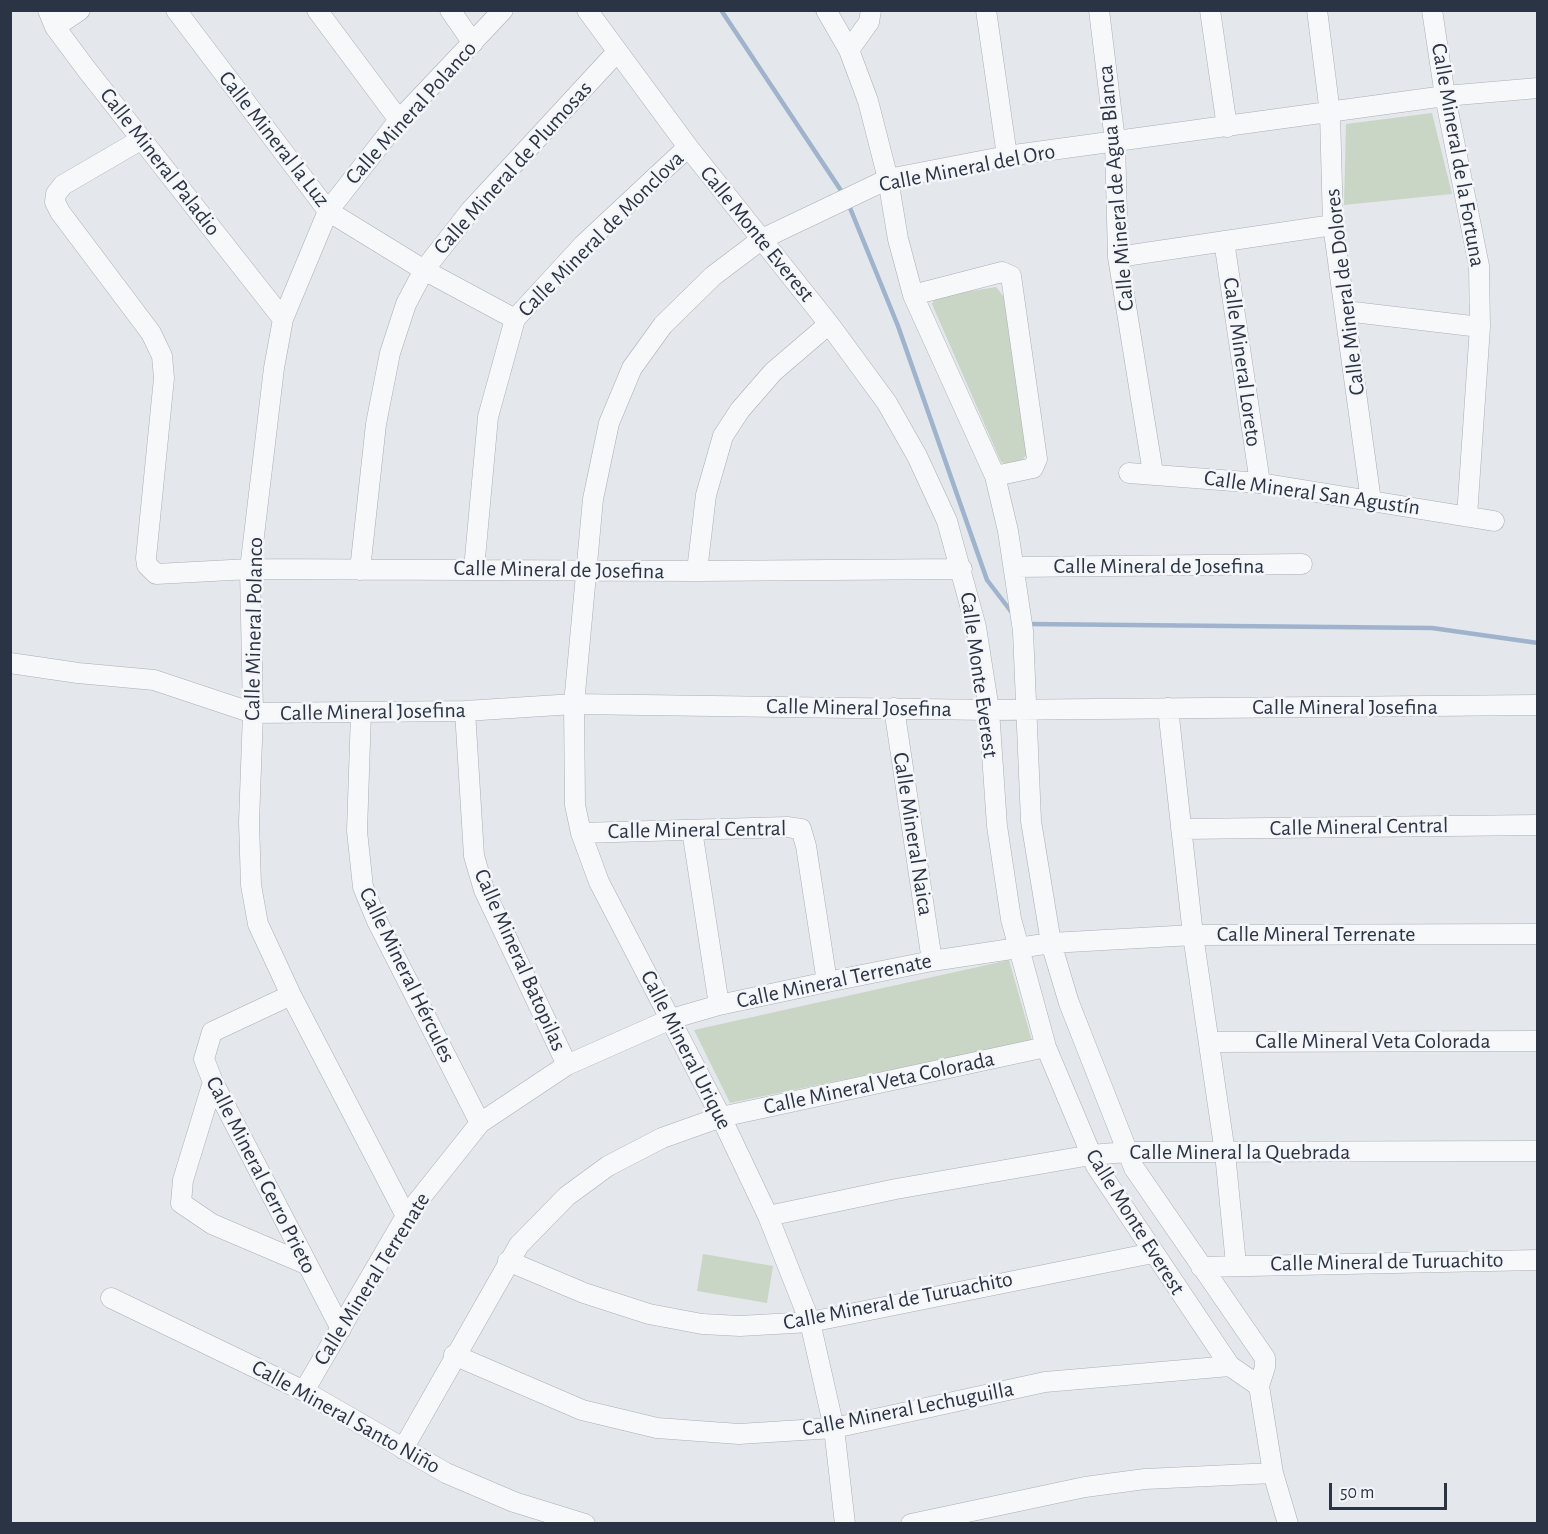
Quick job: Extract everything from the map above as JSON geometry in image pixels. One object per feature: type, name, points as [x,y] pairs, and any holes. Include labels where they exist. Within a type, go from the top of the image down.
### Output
[{"type":"street","name":"Calle Mineral Paladio","points":[[80,10],[52,19],[142,139],[283,319]]},
{"type":"street","name":"Calle Mineral la Luz","points":[[176,10],[328,211],[424,270],[515,319]]},
{"type":"street","points":[[317,10],[399,120]]},
{"type":"street","points":[[450,10],[473,43]]},
{"type":"street","name":"Calle Mineral Polanco","points":[[406,1216],[291,995],[258,924],[251,885],[249,822],[253,713],[250,569],[274,368],[283,319],[328,211],[399,120],[502,10]]},
{"type":"street","name":"Calle Monte Everest","points":[[587,10],[688,147],[829,324],[887,403],[917,456],[947,521],[962,569],[976,627],[988,710],[997,825],[1011,920],[1046,1047],[1091,1155],[1153,1253],[1230,1366],[1259,1386]]},
{"type":"street","name":"Calle Monte Everest","points":[[826,10],[849,50],[868,100],[888,179],[898,239],[913,295],[995,476],[1015,567],[1022,623],[1031,821],[1051,943],[1076,1025],[1134,1168],[1262,1352],[1265,1367],[1259,1386],[1273,1473],[1288,1524]]},
{"type":"street","points":[[849,50],[869,22],[871,10]]},
{"type":"street","points":[[986,10],[1007,156]]},
{"type":"street","name":"Calle Mineral de Agua Blanca","points":[[1099,10],[1115,141],[1118,257],[1153,473]]},
{"type":"street","points":[[1210,10],[1227,127]]},
{"type":"street","name":"Calle Mineral de Dolores","points":[[1317,10],[1330,113],[1333,225],[1371,501]]},
{"type":"street","name":"Calle Mineral de la Fortuna","points":[[1432,10],[1444,96],[1477,246],[1480,327],[1467,516]]},
{"type":"street","name":"Calle Mineral de Plumosas","points":[[360,570],[376,424],[390,353],[406,304],[424,270],[471,210],[617,52]]},
{"type":"street","name":"Calle Mineral del Oro","points":[[586,571],[593,499],[609,423],[632,368],[663,325],[713,276],[762,239],[888,179],[1007,156],[1444,96],[1538,88]]},
{"type":"street","name":"Calle Mineral de Josefina","points":[[142,139],[59,188],[55,202],[60,212],[152,333],[162,356],[164,378],[146,558],[147,565],[156,574],[250,569],[697,572],[962,569]]},
{"type":"street","name":"Calle Mineral de Monclova","points":[[474,569],[487,425],[494,389],[515,319],[583,245],[688,147]]},
{"type":"street","points":[[1118,257],[1333,225]]},
{"type":"street","name":"Calle Mineral Loreto","points":[[1224,241],[1260,483]]},
{"type":"street","points":[[913,295],[996,273],[1010,273],[1036,448],[1036,466],[995,476]]},
{"type":"street","points":[[1346,311],[1480,327]]},
{"type":"street","points":[[697,572],[706,495],[723,436],[740,410],[773,372],[829,324]]},
{"type":"street","name":"Calle Mineral San Agustín","points":[[1129,472],[1260,483],[1494,521]]},
{"type":"street","name":"Calle Mineral de Josefina","points":[[1015,567],[1302,564]]},
{"type":"street","name":"Calle Mineral Urique","points":[[586,571],[574,704],[575,805],[581,833],[611,906],[721,1117],[768,1216],[810,1322],[834,1428],[845,1524]]},
{"type":"street","name":"Calle Mineral Josefina","points":[[10,663],[78,673],[154,680],[253,713],[465,711],[574,704],[988,710],[1538,705]]},
{"type":"street","name":"Calle Mineral Naica","points":[[894,708],[932,961]]},
{"type":"street","points":[[1168,708],[1193,935],[1225,1153],[1236,1264]]},
{"type":"street","name":"Calle Mineral Batopilas","points":[[465,711],[474,856],[484,890],[567,1065]]},
{"type":"street","name":"Calle Mineral Hércules","points":[[361,713],[357,831],[363,886],[376,921],[480,1123]]},
{"type":"street","name":"Calle Mineral Central","points":[[1181,829],[1538,825]]},
{"type":"street","name":"Calle Mineral Central","points":[[581,833],[787,827],[801,829],[807,846],[827,982]]},
{"type":"street","points":[[692,830],[719,1005]]},
{"type":"street","name":"Calle Mineral Terrenate","points":[[304,1391],[406,1216],[480,1123],[567,1065],[671,1019],[719,1005],[827,982],[1018,946],[1193,935],[1538,934]]},
{"type":"street","name":"Calle Mineral Cerro Prieto","points":[[291,995],[212,1032],[204,1059],[213,1082],[341,1329]]},
{"type":"street","name":"Calle Mineral Veta Colorada","points":[[1209,1042],[1538,1041]]},
{"type":"street","name":"Calle Mineral Veta Colorada","points":[[403,1449],[454,1355],[519,1245],[550,1211],[608,1166],[662,1138],[721,1117],[1046,1047]]},
{"type":"street","points":[[213,1082],[183,1180],[181,1203],[212,1224],[306,1264]]},
{"type":"street","name":"Calle Mineral la Quebrada","points":[[768,1216],[896,1189],[1091,1155],[1127,1152],[1538,1151]]},
{"type":"street","name":"Calle Mineral de Turuachito","points":[[508,1261],[584,1293],[649,1314],[677,1320],[740,1326],[810,1322],[1153,1253]]},
{"type":"street","name":"Calle Mineral de Turuachito","points":[[1201,1267],[1236,1264],[1538,1260]]},
{"type":"street","name":"Calle Mineral Santo Niño","points":[[111,1298],[304,1391],[446,1473],[514,1502],[585,1524]]},
{"type":"street","name":"Calle Mineral Lechuguilla","points":[[454,1355],[582,1410],[647,1426],[690,1432],[739,1434],[834,1428],[1045,1382],[1230,1366]]},
{"type":"street","points":[[911,1524],[1085,1487],[1145,1479],[1273,1473]]},
{"type":"green space","points":[[1432,113],[1452,194],[1344,205],[1346,124]]},
{"type":"green space","points":[[996,287],[1004,297],[1027,454],[1020,463],[1010,466],[1001,462],[932,304],[936,297]]},
{"type":"green space","points":[[1009,960],[1032,1041],[730,1103],[694,1030]]},
{"type":"green space","points":[[703,1254],[773,1266],[767,1303],[697,1291]]},
{"type":"waterway","points":[[721,10],[844,195]]},
{"type":"waterway","points":[[848,203],[898,326],[987,580],[1013,614]]},
{"type":"waterway","points":[[1028,624],[1432,628],[1538,643]]}]
